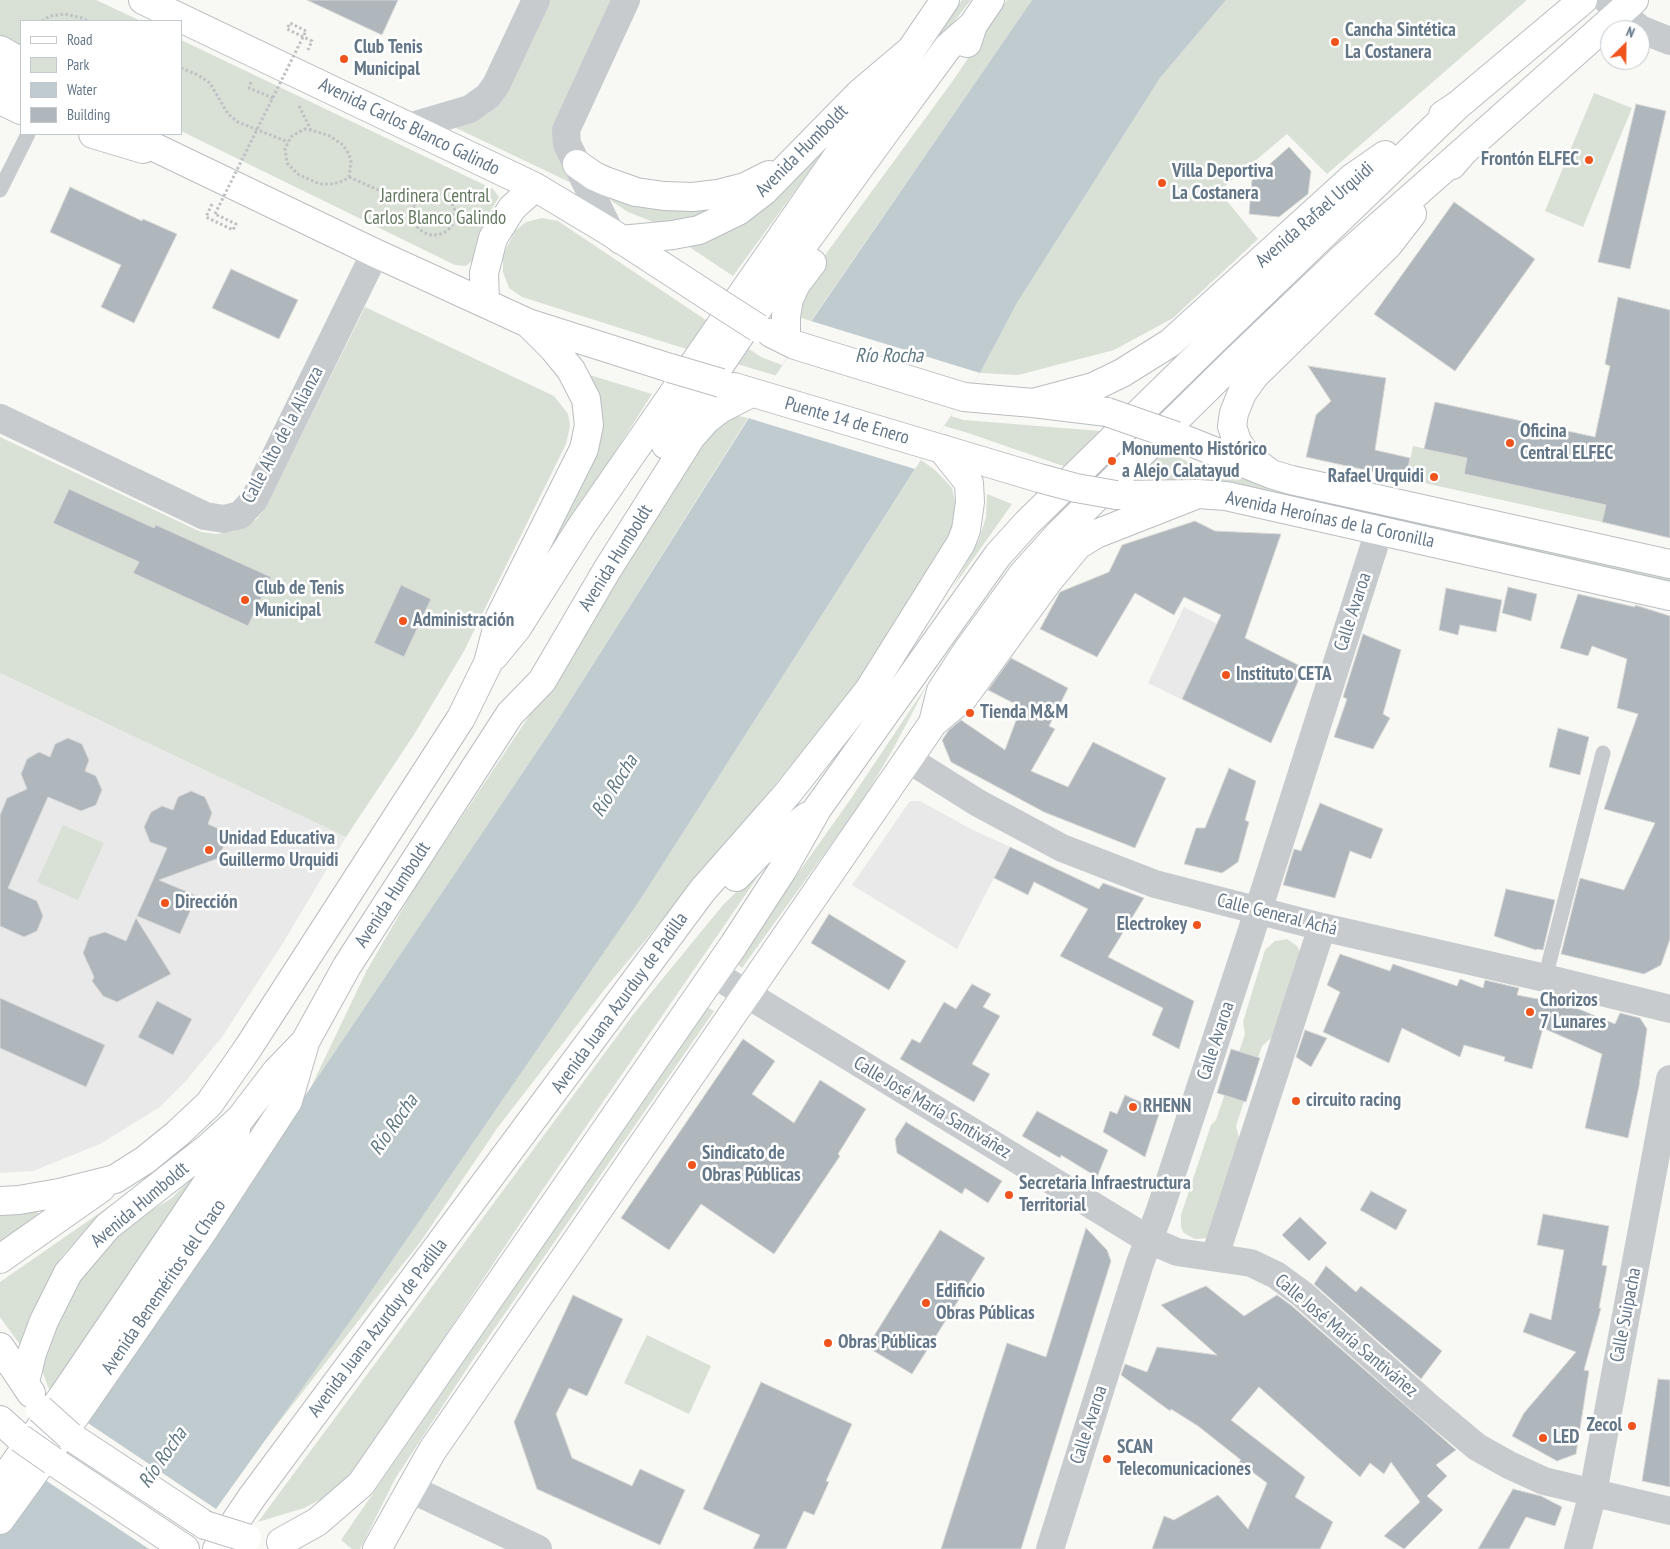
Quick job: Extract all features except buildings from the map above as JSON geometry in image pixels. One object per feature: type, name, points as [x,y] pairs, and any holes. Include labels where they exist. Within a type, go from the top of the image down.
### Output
[{"type":"main road","name":"Avenida Humboldt","points":[[616,236],[673,235],[699,230],[738,210],[764,191],[786,166],[859,94],[911,50],[944,0]]},
{"type":"main road","points":[[510,714],[526,670],[685,415],[769,292],[918,87],[948,47],[973,25],[990,0]]},
{"type":"main road","name":"Avenida Rafael Urquidi","points":[[1033,403],[1093,386],[1122,373],[1170,343],[1352,178],[1458,105],[1583,0]]},
{"type":"main road","name":"Avenida Carlos Blanco Galindo","points":[[154,2],[535,187],[616,236],[758,328],[791,342]]},
{"type":"main road","points":[[933,723],[941,691],[967,651],[1023,574],[1060,533],[1235,360],[1345,256],[1464,151],[1621,4]]},
{"type":"main road","points":[[791,342],[787,308],[796,284],[960,62],[973,25]]},
{"type":"main road","points":[[0,50],[20,61]]},
{"type":"main road","points":[[488,663],[517,628],[581,527],[911,50]]},
{"type":"main road","points":[[0,73],[20,83]]},
{"type":"main road","points":[[0,100],[20,110]]},
{"type":"main road","points":[[0,1347],[25,1382],[40,1410],[70,1436],[205,1525],[271,1544],[317,1522],[361,1484],[714,974],[783,869],[817,810],[998,555],[1027,523],[1458,105]]},
{"type":"main road","points":[[96,135],[185,162]]},
{"type":"main road","points":[[129,135],[375,253],[528,323],[756,395]]},
{"type":"main road","points":[[141,135],[185,162]]},
{"type":"main road","points":[[1271,474],[1247,456],[1237,442],[1232,426],[1234,413],[1242,393],[1255,375],[1388,245],[1464,151]]},
{"type":"main road","points":[[577,164],[594,176],[636,192],[693,198],[745,187],[786,166]]},
{"type":"main road","points":[[485,303],[484,273],[493,238],[512,208],[535,187]]},
{"type":"main road","name":"Avenida Humboldt","points":[[0,1201],[19,1200],[59,1193],[115,1179],[145,1160],[177,1134],[209,1104],[248,1048],[461,718],[488,663],[500,617],[584,449],[589,425],[586,399],[571,370],[553,348],[528,323]]},
{"type":"main road","name":"Avenida Heroínas de la Coronilla","points":[[791,342],[964,397],[1107,412],[1176,436],[1290,480],[1670,564]]},
{"type":"main road","name":"Avenida Humboldt","points":[[25,1382],[32,1353],[44,1321],[68,1273],[108,1226],[209,1147],[240,1119],[276,1072],[305,1042],[347,966],[510,714],[542,681],[607,570],[691,437],[706,420],[720,409],[756,395]]},
{"type":"main road","name":"Puente 14 de Enero","points":[[756,395],[936,447]]},
{"type":"main road","name":"Avenida Heroínas de la Coronilla","points":[[936,447],[1076,488],[1116,495],[1198,494],[1226,496],[1670,596]]},
{"type":"main road","name":"Avenida Juana Azurduy de Padilla","points":[[217,1549],[258,1489],[702,891],[788,792],[869,690],[961,543],[969,518],[969,483],[936,447]]},
{"type":"main road","points":[[377,1549],[432,1451],[933,723],[963,698],[1049,580],[1078,545],[1096,534],[1198,494]]},
{"type":"main road","points":[[606,1022],[715,899],[759,853],[817,810]]},
{"type":"main road","name":"Avenida Beneméritos del Chaco","points":[[0,1520],[78,1412],[203,1231],[288,1101],[305,1042]]},
{"type":"main road","name":"Avenida Beneméritos del Chaco","points":[[0,1484],[63,1396],[216,1170],[229,1146],[240,1119],[248,1048]]},
{"type":"main road","points":[[0,1260],[115,1179]]},
{"type":"main road","points":[[10,1429],[53,1461],[185,1549]]},
{"type":"street","points":[[409,127],[470,109],[488,96],[496,85],[536,0]]},
{"type":"street","points":[[616,236],[566,144],[566,130],[626,0]]},
{"type":"street","points":[[1621,4],[1640,29],[1670,41]]},
{"type":"street","name":"Calle Alto de la Alianza","points":[[0,418],[205,516],[224,519],[240,515],[254,500],[375,253]]},
{"type":"street","name":"Calle Avaroa","points":[[1050,1549],[1140,1263],[1159,1213],[1258,910],[1379,531]]},
{"type":"street","name":"Calle General Achá","points":[[908,759],[978,803],[1062,848],[1156,884],[1322,927],[1545,978],[1670,1009]]},
{"type":"street","points":[[1215,1256],[1322,927]]},
{"type":"street","name":"Calle José María Santiváñez","points":[[714,974],[1149,1240],[1177,1252],[1215,1256],[1251,1263],[1276,1275],[1302,1294],[1477,1447],[1509,1465],[1544,1481],[1670,1512]]},
{"type":"street","name":"Calle Suipacha","points":[[1578,1549],[1593,1493],[1670,1079]]},
{"type":"street","points":[[411,1489],[538,1549]]},
{"type":"lane","points":[[0,190],[28,135]]},
{"type":"lane","points":[[1545,978],[1603,753]]},
{"type":"path","points":[[44,20],[50,16],[65,14],[86,20]]},
{"type":"path","points":[[206,217],[233,230],[236,224],[216,214],[306,31],[290,23],[287,29],[312,41]]},
{"type":"path","points":[[182,68],[198,75],[210,83],[228,114],[238,122],[288,142]]},
{"type":"path","points":[[295,102],[312,130]]},
{"type":"path","points":[[312,130],[330,136],[343,145],[349,154],[351,161],[348,176],[343,181],[333,184],[320,184],[299,174],[287,163],[285,149],[292,136],[298,131],[312,130]]},
{"type":"path","points":[[348,176],[415,206]]},
{"type":"path","points":[[436,193],[442,195],[448,198],[454,210],[452,224],[442,233],[428,234],[422,230],[414,219],[413,212],[415,206],[423,196],[436,193]]},
{"type":"shaded area","name":"Instituto CETA","points":[[1184,607],[1304,668],[1271,743],[1148,683]]},
{"type":"shaded area","points":[[0,673],[346,837],[283,943],[222,1037],[185,1082],[160,1107],[100,1144],[33,1171],[0,1173]]},
{"type":"shaded area","points":[[910,801],[920,801],[971,829],[1010,847],[957,949],[852,885]]},
{"type":"green space","points":[[0,0],[96,0],[139,20],[20,20],[20,52],[0,42]]},
{"type":"green space","points":[[547,0],[613,0],[563,109],[582,188],[454,127],[475,122],[490,112]]},
{"type":"green space","points":[[962,0],[971,0],[879,116]]},
{"type":"green space","points":[[1007,0],[1032,0],[811,321],[796,316],[806,281],[952,82]]},
{"type":"green space","name":"Villa Deportiva La Costanera","points":[[1226,0],[1527,0],[1327,174],[1287,134],[1219,191],[1258,239],[1173,318],[1114,350],[1018,375],[980,373],[1017,303],[1160,78]]},
{"type":"green space","name":"Jardinera Central Carlos Blanco Galindo","points":[[182,40],[493,189],[499,197],[485,220],[476,243],[474,259],[466,266],[455,265],[182,131]]},
{"type":"green space","name":"Frontón ELFEC","points":[[1594,93],[1632,108],[1583,227],[1545,211]]},
{"type":"green space","points":[[845,122],[733,276],[685,244]]},
{"type":"green space","points":[[601,190],[739,199],[677,225],[656,223],[628,212],[613,202]]},
{"type":"green space","points":[[542,218],[558,221],[761,357],[795,370],[964,420],[1100,431],[1172,454],[1205,470],[1343,503],[1670,576],[1670,584],[1188,482],[1104,475],[1072,469],[968,433],[667,343],[522,297],[509,288],[503,272],[503,255],[515,231],[526,222]]},
{"type":"green space","name":"Club de Tenis Municipal","points":[[365,307],[554,396],[568,414],[570,426],[566,444],[464,651],[415,733],[346,837],[0,673],[0,437],[201,532],[217,534],[234,531],[257,519],[267,505]]},
{"type":"green space","points":[[583,373],[652,394],[509,618],[577,482]]},
{"type":"green space","points":[[738,416],[748,418],[554,726],[311,1087],[367,970],[416,886],[553,680],[699,438],[727,418]]},
{"type":"green space","points":[[1413,446],[1467,458],[1464,474],[1606,505],[1602,522],[1406,479]]},
{"type":"green space","points":[[921,460],[935,470],[952,488],[955,502],[954,520],[946,544],[853,688],[608,985],[498,1127],[421,1241],[265,1440],[359,1309],[642,897]]},
{"type":"green space","points":[[987,494],[1012,504],[952,589],[979,540],[986,517]]},
{"type":"green space","points":[[927,685],[892,751],[863,800],[742,968],[735,962],[850,800]]},
{"type":"green space","points":[[63,825],[104,843],[78,900],[37,882]]},
{"type":"green space","points":[[770,859],[541,1192],[352,1476],[337,1491],[304,1508],[258,1522],[632,1016],[723,905]]},
{"type":"green space","points":[[1287,939],[1297,946],[1300,951],[1278,1032],[1262,1046],[1236,1126],[1242,1149],[1207,1238],[1195,1239],[1184,1233],[1181,1227],[1181,1215],[1211,1125],[1216,1120],[1245,1034],[1243,1022],[1265,950],[1275,941]]},
{"type":"green space","points":[[707,1007],[714,1011],[470,1364],[395,1479],[360,1549],[352,1549],[341,1540]]},
{"type":"green space","points":[[210,1159],[51,1394],[40,1366],[54,1325],[84,1273],[109,1242],[131,1223],[172,1198]]},
{"type":"green space","points":[[137,1187],[84,1231],[61,1257],[29,1319],[21,1346],[0,1317],[0,1282]]},
{"type":"green space","points":[[34,1209],[39,1214],[0,1242],[0,1214]]},
{"type":"green space","points":[[647,1335],[711,1366],[689,1414],[624,1383]]},
{"type":"water","name":"Río Rocha","points":[[1032,0],[1226,0],[1160,78],[1017,303],[980,373],[915,469],[642,897],[359,1309],[189,1549],[0,1549],[0,1535],[311,1087],[554,726],[795,345]]},
{"type":"pier","points":[[811,321],[980,373],[915,469],[748,418]]},
{"type":"pier","points":[[79,1417],[216,1509],[219,1509],[192,1549],[149,1549],[39,1476]]},
{"type":"place","name":"Cancha Sintética La Costanera","points":[[1335,42]]},
{"type":"place","name":"Club Tenis Municipal","points":[[344,59]]},
{"type":"place","name":"Frontón ELFEC","points":[[1589,160]]},
{"type":"place","name":"Villa Deportiva La Costanera","points":[[1162,183]]},
{"type":"place","name":"Oficina Central ELFEC","points":[[1510,443]]},
{"type":"place","name":"Monumento Histórico a Alejo Calatayud","points":[[1112,461]]},
{"type":"place","name":"Rafael Urquidi","points":[[1434,477]]},
{"type":"place","name":"Club de Tenis Municipal","points":[[245,600]]},
{"type":"place","name":"Administración","points":[[403,621]]},
{"type":"place","name":"Instituto CETA","points":[[1226,675]]},
{"type":"place","name":"Tienda M&M","points":[[970,713]]},
{"type":"place","name":"Unidad Educativa Guillermo Urquidi","points":[[209,850]]},
{"type":"place","name":"Dirección","points":[[165,903]]},
{"type":"place","name":"Electrokey","points":[[1197,925]]},
{"type":"place","name":"Chorizos 7 Lunares","points":[[1530,1012]]},
{"type":"place","name":"circuito racing","points":[[1296,1101]]},
{"type":"place","name":"RHENN","points":[[1133,1107]]},
{"type":"place","name":"Sindicato de Obras Públicas","points":[[692,1165]]},
{"type":"place","name":"Secretaria Infraestructura Territorial","points":[[1009,1195]]},
{"type":"place","name":"Edificio Obras Públicas","points":[[926,1303]]},
{"type":"place","name":"Obras Públicas","points":[[828,1343]]},
{"type":"place","name":"Zecol","points":[[1632,1426]]},
{"type":"place","name":"LED","points":[[1543,1438]]},
{"type":"place","name":"SCAN Telecomunicaciones","points":[[1107,1459]]}]
